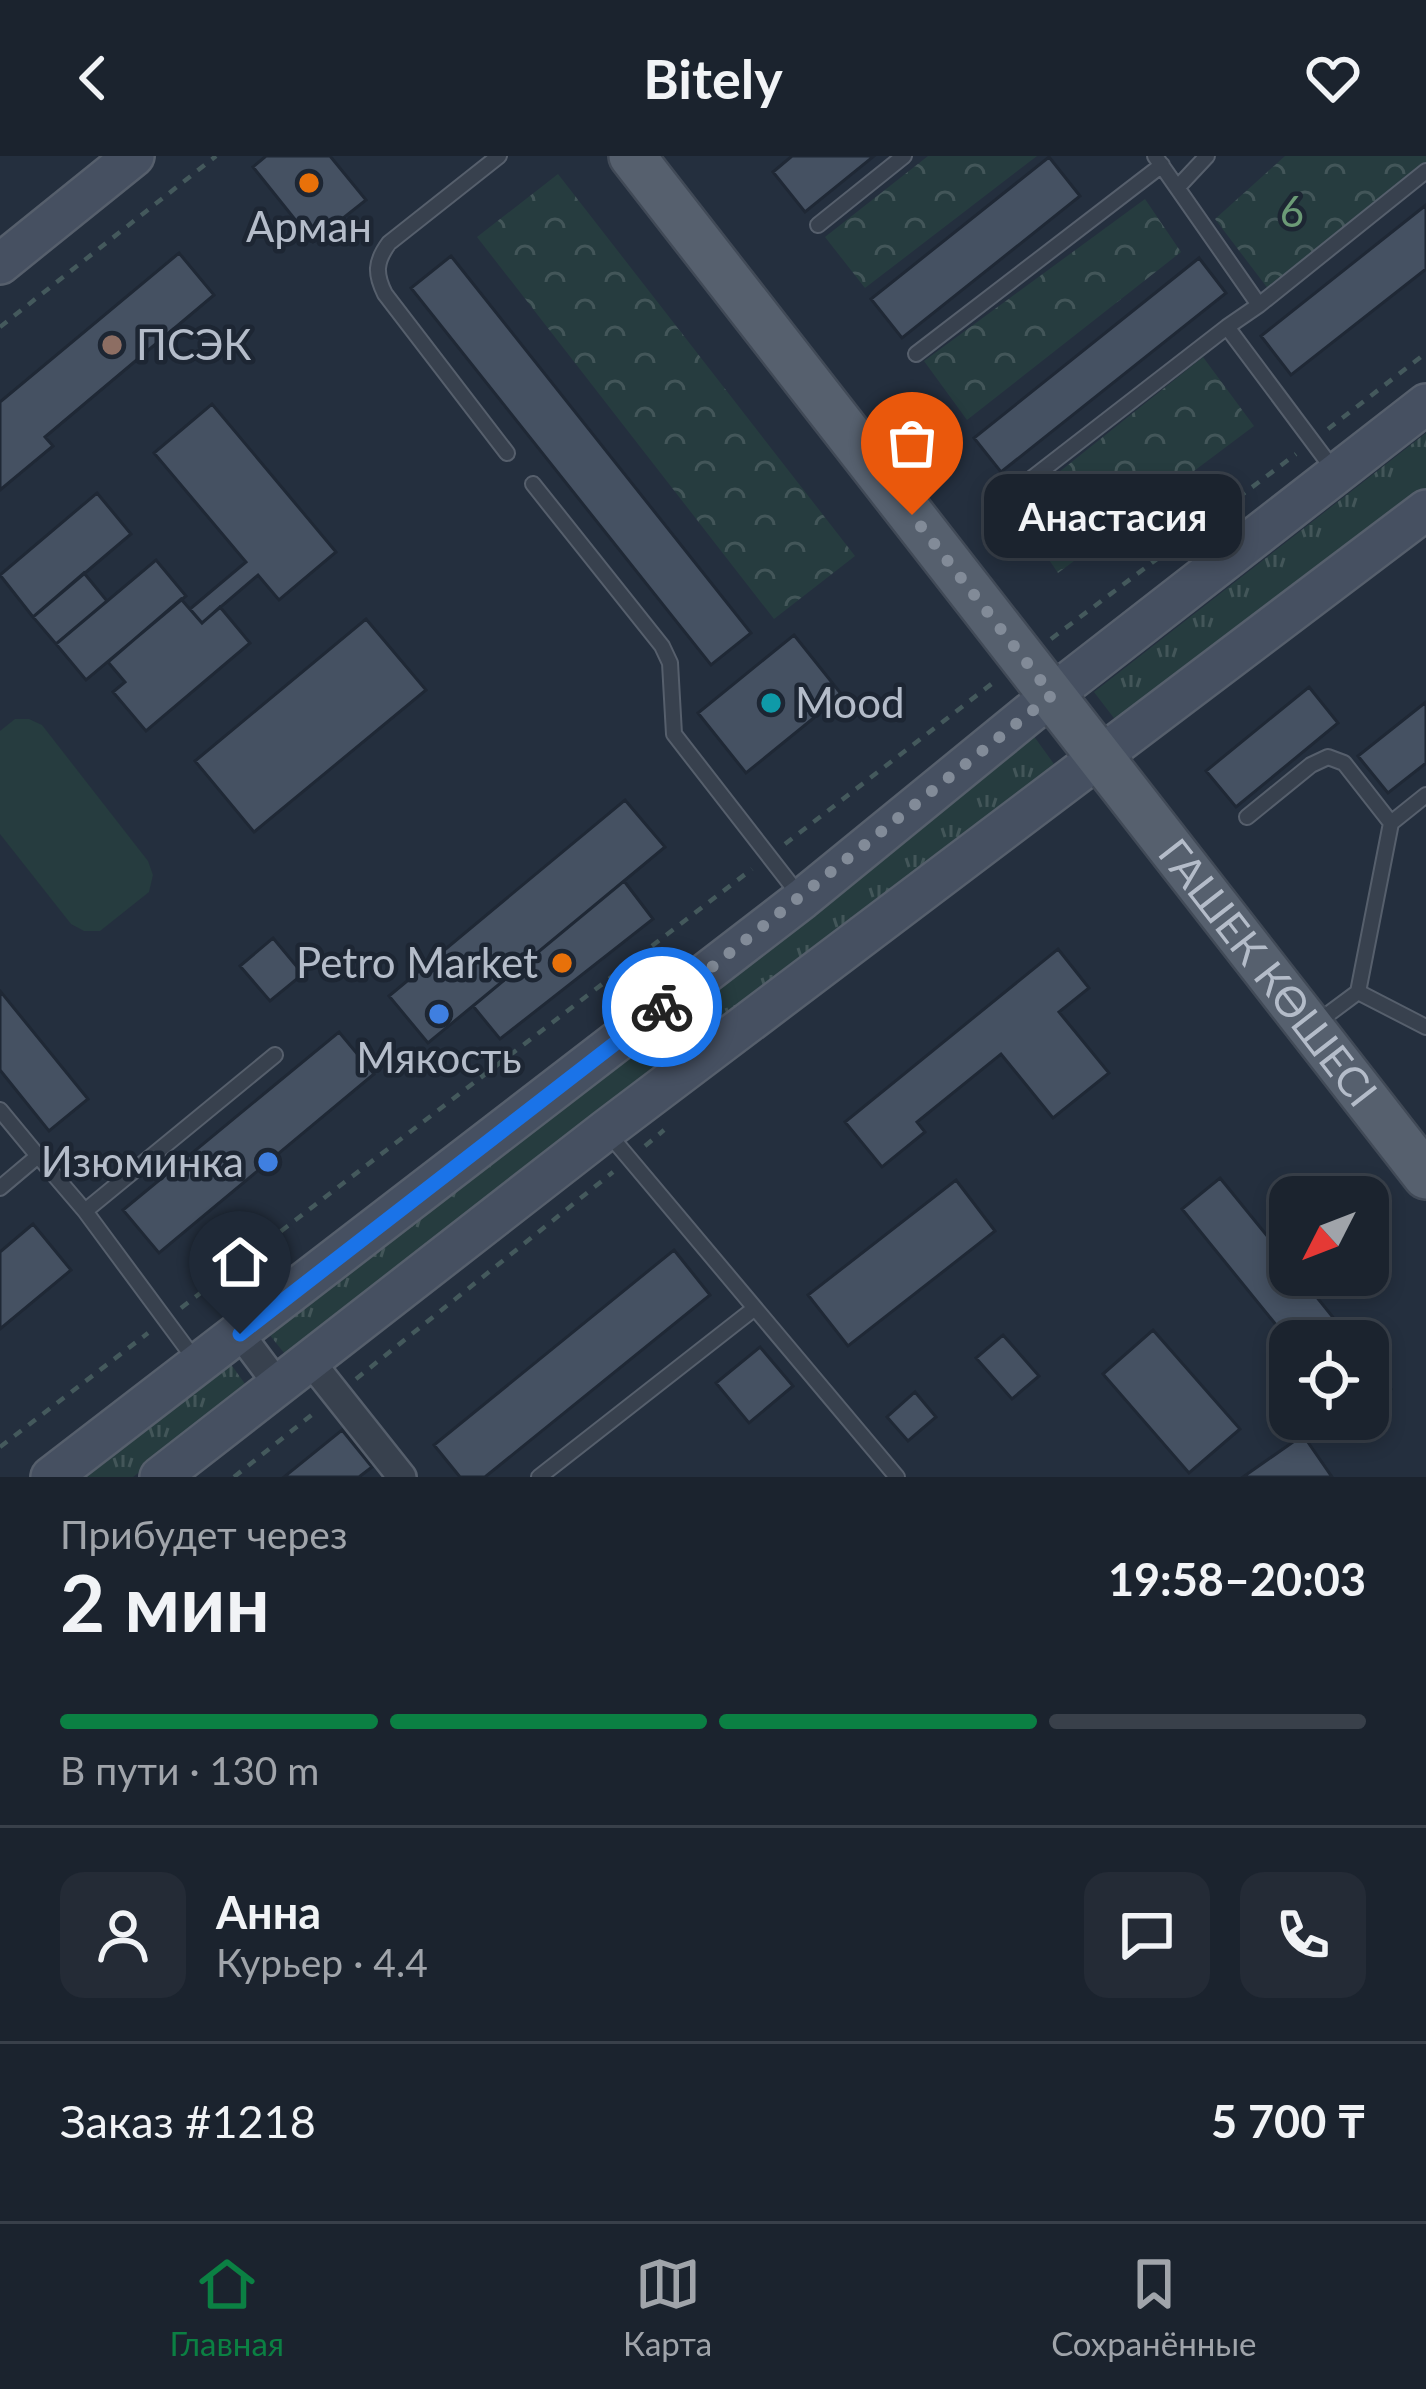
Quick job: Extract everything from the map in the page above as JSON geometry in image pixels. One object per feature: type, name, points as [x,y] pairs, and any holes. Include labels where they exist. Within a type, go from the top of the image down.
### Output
[{"type":"main road","points":[[0,264],[134,156]]},
{"type":"main road","name":"ГАШЕК КӨШЕСІ","points":[[632,156],[1426,1176]]},
{"type":"main road","points":[[51,1477],[802,899],[1052,695],[1426,404]]},
{"type":"main road","points":[[160,1477],[606,1130],[1104,763],[1426,510]]},
{"type":"street","points":[[240,1334],[295,1374],[399,1476]]},
{"type":"lane","points":[[500,156],[389,243],[376,273],[385,295],[507,453]]},
{"type":"lane","points":[[818,225],[904,156]]},
{"type":"lane","points":[[1178,187],[1207,156]]},
{"type":"lane","points":[[916,354],[1158,161],[1258,305]]},
{"type":"lane","points":[[1018,489],[1426,171]]},
{"type":"lane","points":[[1227,327],[1337,474]]},
{"type":"lane","points":[[533,484],[662,646],[670,663],[674,734],[802,899]]},
{"type":"lane","points":[[1247,818],[1311,765],[1328,757],[1344,764],[1390,823]]},
{"type":"lane","points":[[1312,1027],[1358,992],[1390,823],[1426,795]]},
{"type":"lane","points":[[1358,992],[1426,1027]]},
{"type":"lane","points":[[85,1210],[275,1055]]},
{"type":"lane","points":[[0,1110],[85,1210],[199,1365]]},
{"type":"lane","points":[[606,1130],[897,1477]]},
{"type":"lane","points":[[0,1188],[38,1156]]},
{"type":"lane","points":[[538,1477],[755,1308]]},
{"type":"path","points":[[0,327],[216,156]]},
{"type":"path","points":[[0,1447],[1426,353]]},
{"type":"green space","points":[[928,156],[1037,156],[865,288],[825,237]]},
{"type":"green space","name":"6","points":[[1285,156],[1426,156],[1426,164],[1269,290],[1215,219]]},
{"type":"green space","points":[[558,174],[855,556],[774,619],[477,237]]},
{"type":"green space","points":[[1145,199],[1181,252],[967,420],[924,361]]},
{"type":"green space","points":[[1203,357],[1254,426],[1058,573],[1014,508]]},
{"type":"green space","points":[[1426,433],[1426,488],[1120,726],[1094,692]]},
{"type":"green space","points":[[15,719],[42,725],[148,861],[153,875],[149,892],[100,931],[84,931],[71,924],[0,834],[0,731]]},
{"type":"green space","points":[[1033,735],[1054,764],[289,1359],[268,1333]]},
{"type":"green space","points":[[230,1363],[248,1388],[133,1477],[83,1477]]},
{"type":"building","name":"Арман","points":[[266,156],[330,156],[366,200],[313,242],[253,167]]},
{"type":"building","points":[[792,156],[874,156],[805,212],[773,172]]},
{"type":"building","points":[[1049,157],[1080,196],[902,338],[871,299]]},
{"type":"building","points":[[1426,205],[1426,269],[1291,375],[1261,336]]},
{"type":"building","name":"ПСЭК","points":[[179,253],[214,295],[45,437],[53,446],[0,490],[0,402]]},
{"type":"building","points":[[451,256],[751,633],[711,665],[411,288]]},
{"type":"building","points":[[1199,258],[1226,293],[1001,472],[974,438]]},
{"type":"building","points":[[212,404],[336,552],[279,600],[258,575],[202,623],[190,609],[246,562],[154,453]]},
{"type":"building","points":[[97,493],[131,534],[33,617],[0,575]]},
{"type":"building","points":[[156,560],[186,596],[86,680],[56,644]]},
{"type":"building","points":[[84,573],[107,601],[56,644],[33,617]]},
{"type":"building","points":[[181,599],[202,623],[220,607],[250,643],[146,731],[113,692],[125,682],[108,662]]},
{"type":"building","points":[[366,619],[426,690],[254,832],[195,761]]},
{"type":"building","name":"Mood","points":[[794,635],[842,695],[746,773],[698,713]]},
{"type":"building","points":[[1309,687],[1338,723],[1236,807],[1206,771]]},
{"type":"building","points":[[1426,702],[1426,763],[1388,793],[1358,756]]},
{"type":"building","points":[[625,800],[665,847],[428,1043],[389,996]]},
{"type":"building","name":"Petro Market","points":[[624,881],[653,919],[500,1039],[473,1006]]},
{"type":"building","points":[[273,938],[303,974],[270,1001],[240,966]]},
{"type":"building","points":[[1058,949],[1089,988],[1059,1012],[1109,1073],[1053,1118],[1001,1054],[917,1122],[925,1132],[882,1167],[845,1122]]},
{"type":"building","points":[[0,991],[88,1099],[49,1131],[0,1070]]},
{"type":"building","points":[[339,1032],[374,1074],[159,1253],[123,1210]]},
{"type":"building","points":[[1220,1178],[1269,1238],[1269,1296],[1316,1296],[1335,1320],[1272,1320],[1182,1209]]},
{"type":"building","points":[[956,1180],[995,1231],[848,1346],[808,1295]]},
{"type":"building","points":[[33,1224],[71,1270],[0,1329],[0,1252]]},
{"type":"building","points":[[674,1250],[710,1295],[485,1477],[460,1477],[434,1445]]},
{"type":"building","points":[[1153,1330],[1240,1429],[1189,1473],[1103,1374]]},
{"type":"building","points":[[1003,1335],[1039,1376],[1012,1399],[976,1358]]},
{"type":"building","points":[[760,1347],[793,1386],[749,1423],[716,1383]]},
{"type":"building","points":[[915,1392],[936,1417],[908,1441],[887,1417]]},
{"type":"building","points":[[342,1430],[372,1467],[359,1477],[284,1477]]},
{"type":"building","points":[[1296,1440],[1306,1440],[1332,1477],[1243,1477]]},
{"type":"way so far","points":[[662,1007],[1052,695],[912,515]]},
{"type":"place","name":"Арман","points":[[309,183]]},
{"type":"place","name":"ПСЭК","points":[[112,345]]},
{"type":"place","name":"Анастасия","points":[[912,515]]},
{"type":"place","name":"Mood","points":[[771,703]]},
{"type":"place","name":"Petro Market","points":[[562,963]]},
{"type":"place","name":"Мякость","points":[[439,1014]]},
{"type":"place","name":"Изюминка","points":[[268,1162]]},
{"type":"route","points":[[240,1334],[662,1007]]}]
